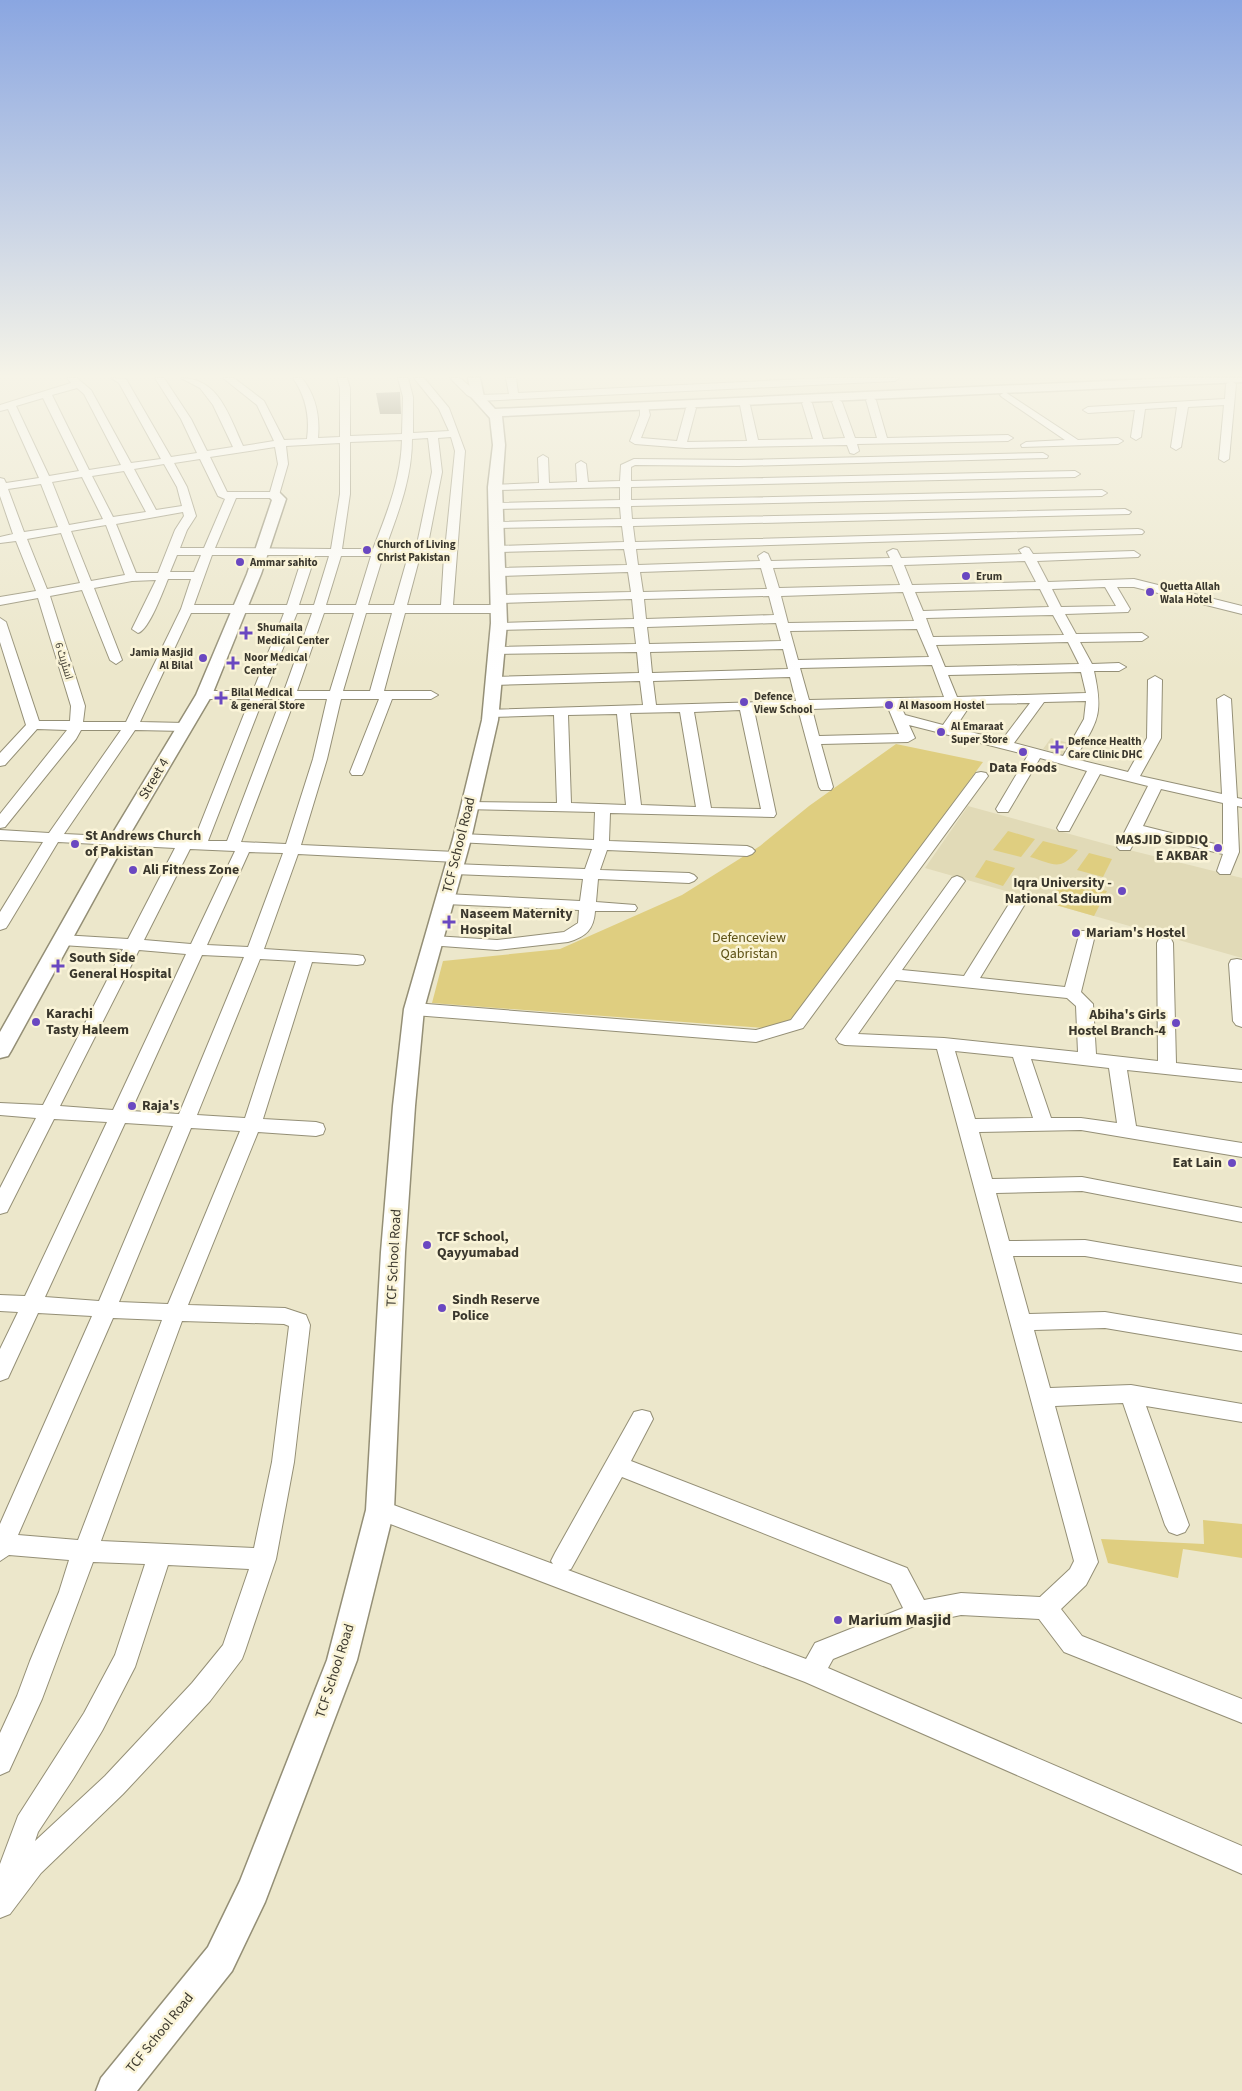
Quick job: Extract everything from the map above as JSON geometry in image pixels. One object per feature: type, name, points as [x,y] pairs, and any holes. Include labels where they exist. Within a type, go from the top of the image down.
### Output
[{"type":"street","points":[[43,476],[116,660]]},
{"type":"street","points":[[1,484],[68,476]]},
{"type":"street","points":[[87,476],[110,522],[132,577]]},
{"type":"street","points":[[133,476],[153,515]]},
{"type":"street","points":[[138,629],[164,576],[181,530],[190,516],[182,487],[175,476]]},
{"type":"street","points":[[213,476],[223,496],[274,495],[280,476]]},
{"type":"street","points":[[0,1372],[196,949],[238,847],[319,609],[336,552],[345,494],[345,476]]},
{"type":"street","points":[[264,1559],[1,1546],[106,1310],[254,953],[292,849],[320,759],[335,695],[378,552],[404,476]]},
{"type":"street","points":[[357,772],[381,695],[400,610],[418,552],[436,476]]},
{"type":"street","points":[[447,610],[458,476]]},
{"type":"street","name":"TCF School Road","points":[[125,2087],[220,1959],[253,1890],[342,1660],[380,1510],[393,1252],[404,1106],[414,1009],[446,899],[455,855],[491,713],[497,652],[495,611],[497,561],[495,506],[497,476]]},
{"type":"street","points":[[544,476],[544,485]]},
{"type":"street","points":[[582,476],[583,485]]},
{"type":"street","points":[[625,476],[629,546],[637,595],[645,678],[650,708]]},
{"type":"street","points":[[743,476],[826,787]]},
{"type":"street","points":[[987,476],[1008,514],[1056,612],[1087,667],[1092,697],[1091,719],[1067,761]]},
{"type":"street","points":[[495,506],[544,485],[1005,476]]},
{"type":"street","points":[[864,478],[952,700]]},
{"type":"street","name":"اسٹریٹ 6","points":[[1,484],[43,593],[78,706],[76,725]]},
{"type":"street","points":[[495,506],[1102,493]]},
{"type":"street","points":[[0,924],[52,838],[131,726],[187,610],[198,575],[232,495]]},
{"type":"street","name":"Street 4","points":[[0,1051],[118,841],[204,694],[261,552],[279,499],[274,495]]},
{"type":"street","points":[[495,506],[628,523],[1125,512]]},
{"type":"street","points":[[0,540],[189,508]]},
{"type":"street","points":[[497,561],[629,546],[1138,532]]},
{"type":"street","points":[[173,551],[442,553]]},
{"type":"street","points":[[0,1207],[134,945],[192,844],[292,609],[310,552]]},
{"type":"street","points":[[495,611],[637,595],[767,565],[1134,556]]},
{"type":"street","points":[[497,561],[633,569],[774,592],[1134,583],[1242,610]]},
{"type":"street","points":[[0,600],[132,577],[198,575]]},
{"type":"street","points":[[929,641],[1056,612],[1124,609],[1109,583]]},
{"type":"street","points":[[187,610],[362,608],[495,611],[639,623],[782,623],[920,620],[1071,638],[1142,637]]},
{"type":"street","points":[[0,622],[33,725]]},
{"type":"street","points":[[497,652],[788,645]]},
{"type":"street","points":[[494,681],[645,678],[794,669],[939,666],[1119,667]]},
{"type":"street","points":[[1132,778],[1154,738],[1154,680]]},
{"type":"street","points":[[204,694],[289,696],[431,695]]},
{"type":"street","points":[[491,713],[1092,697]]},
{"type":"street","points":[[1006,745],[1040,698]]},
{"type":"street","points":[[947,730],[967,700]]},
{"type":"street","points":[[1224,700],[1236,802],[1231,852],[1225,871]]},
{"type":"street","points":[[814,740],[908,738],[892,701]]},
{"type":"street","points":[[468,806],[603,808],[769,814],[746,706]]},
{"type":"street","points":[[686,707],[704,812]]},
{"type":"street","points":[[623,709],[634,809]]},
{"type":"street","points":[[561,711],[564,807]]},
{"type":"street","points":[[899,718],[1095,769],[1236,802]]},
{"type":"street","points":[[0,762],[33,725],[185,727]]},
{"type":"street","points":[[0,824],[71,736],[76,725]]},
{"type":"street","points":[[1003,809],[1036,753]]},
{"type":"street","points":[[1064,828],[1095,769]]},
{"type":"street","points":[[414,1009],[756,1036],[798,1024],[981,776]]},
{"type":"street","points":[[1125,847],[1156,784]]},
{"type":"street","points":[[434,941],[497,944],[568,937],[586,925],[592,874],[600,844],[603,808]]},
{"type":"street","points":[[1134,828],[1231,852]]},
{"type":"street","points":[[0,835],[397,854],[455,855],[600,844],[747,851]]},
{"type":"street","points":[[455,855],[592,874],[689,878]]},
{"type":"street","points":[[956,881],[845,1040],[944,1044],[1242,1076]]},
{"type":"street","points":[[446,899],[629,908]]},
{"type":"street","points":[[969,982],[1020,899]]},
{"type":"street","points":[[1072,993],[1088,935]]},
{"type":"street","points":[[62,940],[357,960]]},
{"type":"street","points":[[1165,944],[1167,1068]]},
{"type":"street","points":[[0,1762],[29,1699],[175,1313],[252,1125],[306,956]]},
{"type":"street","points":[[1237,964],[1242,1021]]},
{"type":"street","points":[[891,974],[1072,993],[1084,1004],[1087,1059]]},
{"type":"street","points":[[812,1673],[824,1651],[918,1613],[962,1604],[1045,1608],[1078,1577],[1086,1562],[944,1044]]},
{"type":"street","points":[[1020,1052],[1044,1124]]},
{"type":"street","points":[[1117,1062],[1128,1132]]},
{"type":"street","points":[[0,1109],[316,1129]]},
{"type":"street","points":[[968,1126],[1082,1124],[1242,1150]]},
{"type":"street","points":[[984,1186],[1082,1184],[1242,1214]]},
{"type":"street","points":[[1000,1249],[1085,1248],[1242,1275]]},
{"type":"street","points":[[0,1303],[106,1310],[285,1316],[299,1321],[283,1462],[264,1559],[233,1651],[202,1692],[114,1785],[32,1863],[0,1904]]},
{"type":"street","points":[[1021,1322],[1105,1320],[1242,1343]]},
{"type":"street","points":[[1041,1398],[1131,1394],[1242,1413]]},
{"type":"street","points":[[1131,1394],[1177,1525]]},
{"type":"street","points":[[563,1560],[642,1419]]},
{"type":"street","points":[[627,1469],[899,1576],[918,1613]]},
{"type":"street","points":[[380,1510],[812,1673],[1242,1860]]},
{"type":"street","points":[[0,1904],[26,1825],[69,1762],[126,1660],[160,1554]]},
{"type":"street","points":[[1045,1608],[1073,1644],[1242,1711]]},
{"type":"shaded area","name":"Defence Health Care Clinic DHC","points":[[1051,738],[1072,744],[1064,755],[1043,749]]},
{"type":"shaded area","name":"Iqra University - National Stadium","points":[[968,806],[1117,847],[1242,878],[1242,958],[925,868]]},
{"type":"green space","name":"Defenceview Qabristan","points":[[896,744],[983,762],[792,1022],[776,1029],[432,1003],[443,961],[560,949],[682,895],[760,846],[809,806]]},
{"type":"green space","points":[[1008,831],[1035,839],[1021,857],[993,850]]},
{"type":"green space","points":[[1043,841],[1078,850],[1072,857],[1061,864],[1051,864],[1030,857]]},
{"type":"green space","points":[[1089,853],[1112,859],[1103,877],[1077,870]]},
{"type":"green space","points":[[986,860],[1015,868],[1003,886],[975,877]]},
{"type":"green space","points":[[1062,879],[1107,891],[1094,916],[1049,903]]},
{"type":"green space","points":[[1203,1520],[1242,1524],[1242,1558],[1183,1549],[1178,1578],[1108,1563],[1101,1539],[1204,1544]]},
{"type":"place","name":"Church of Living Christ Pakistan","points":[[367,550]]},
{"type":"place","name":"Ammar sahito","points":[[240,562]]},
{"type":"place","name":"Erum","points":[[966,576]]},
{"type":"place","name":"Quetta Allah Wala Hotel","points":[[1150,592]]},
{"type":"place","name":"Shumaila Medical Center","points":[[246,633]]},
{"type":"place","name":"Jamia Masjid Al Bilal","points":[[203,658]]},
{"type":"place","name":"Noor Medical Center","points":[[233,663]]},
{"type":"place","name":"Bilal Medical & general Store","points":[[221,698]]},
{"type":"place","name":"Defence View School","points":[[744,702]]},
{"type":"place","name":"Al Masoom Hostel","points":[[889,705]]},
{"type":"place","name":"Al Emaraat Super Store","points":[[941,732]]},
{"type":"place","name":"Defence Health Care Clinic DHC","points":[[1057,747]]},
{"type":"place","name":"Data Foods","points":[[1023,752]]},
{"type":"place","name":"St Andrews Church of Pakistan","points":[[75,844]]},
{"type":"place","name":"MASJID SIDDIQ E AKBAR","points":[[1218,848]]},
{"type":"place","name":"Ali Fitness Zone","points":[[133,870]]},
{"type":"place","name":"Iqra University - National Stadium","points":[[1122,891]]},
{"type":"place","name":"Naseem Maternity Hospital","points":[[449,922]]},
{"type":"place","name":"Mariam's Hostel","points":[[1076,933]]},
{"type":"place","name":"South Side General Hospital","points":[[58,966]]},
{"type":"place","name":"Karachi Tasty Haleem","points":[[36,1022]]},
{"type":"place","name":"Abiha's Girls Hostel Branch-4","points":[[1176,1023]]},
{"type":"place","name":"Raja's","points":[[132,1106]]},
{"type":"place","name":"Eat Lain","points":[[1232,1163]]},
{"type":"place","name":"TCF School, Qayyumabad","points":[[427,1245]]},
{"type":"place","name":"Sindh Reserve Police","points":[[442,1308]]},
{"type":"place","name":"Marium Masjid","points":[[838,1620]]}]
